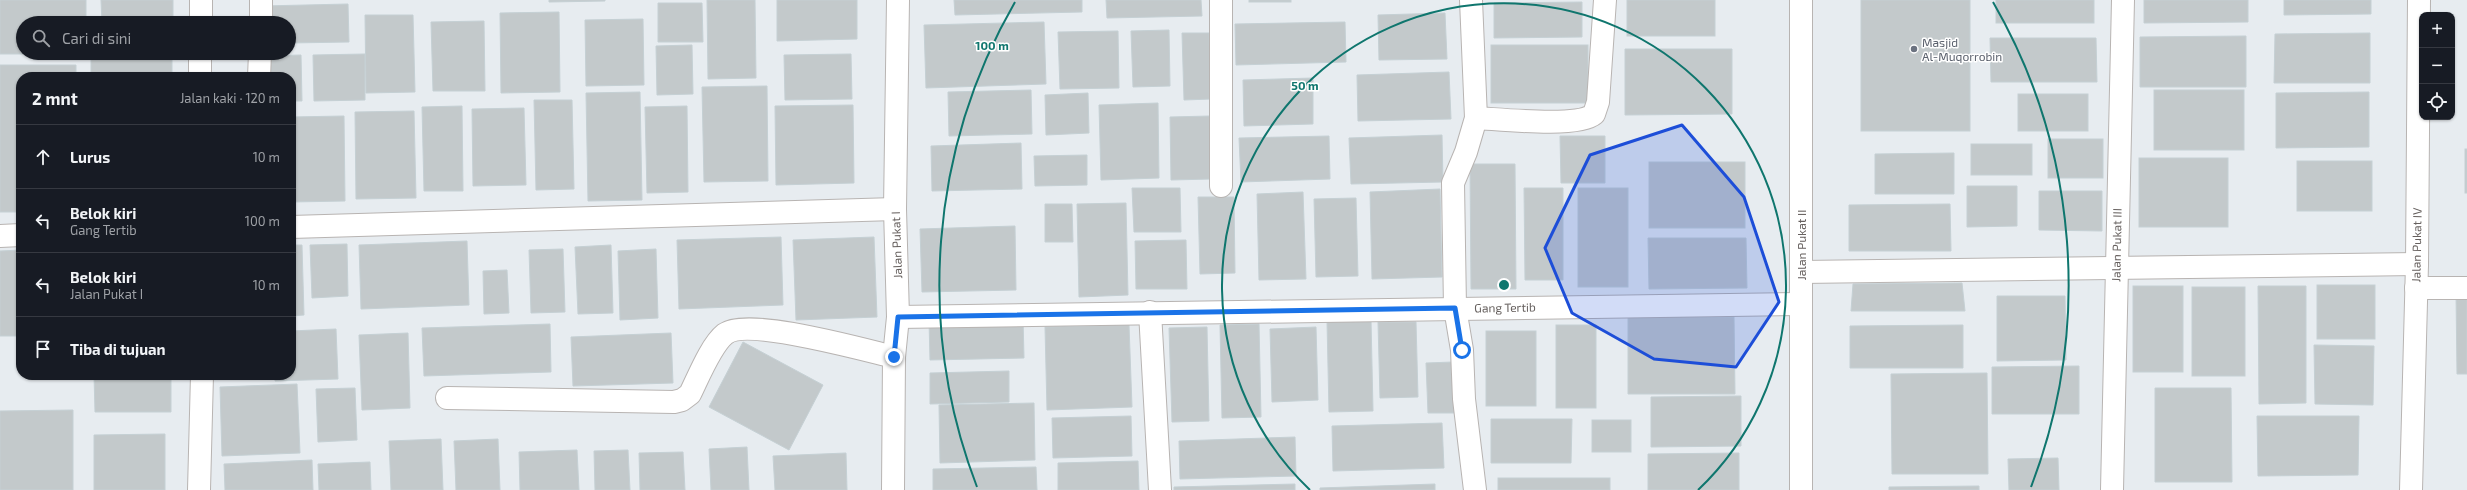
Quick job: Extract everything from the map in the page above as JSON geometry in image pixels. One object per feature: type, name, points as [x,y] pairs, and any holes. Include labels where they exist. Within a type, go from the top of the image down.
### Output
[{"type":"street","points":[[201,0],[201,16]]},
{"type":"street","points":[[261,0],[261,16]]},
{"type":"street","name":"Jalan Pukat I","points":[[894,490],[894,357],[898,317],[894,209],[898,0]]},
{"type":"street","points":[[1221,0],[1221,186]]},
{"type":"street","points":[[1471,0],[1476,118],[1466,152],[1453,183],[1455,308],[1462,350],[1464,399],[1475,490]]},
{"type":"street","points":[[1476,118],[1566,122],[1588,118],[1594,114],[1598,102],[1605,0]]},
{"type":"street","name":"Jalan Pukat II","points":[[1801,0],[1801,490]]},
{"type":"street","name":"Jalan Pukat III","points":[[2112,490],[2123,0]]},
{"type":"street","name":"Jalan Pukat IV","points":[[2411,490],[2417,264],[2419,0]]},
{"type":"street","points":[[200,60],[200,72]]},
{"type":"street","points":[[259,72],[260,60]]},
{"type":"street","points":[[296,227],[894,209]]},
{"type":"street","points":[[0,236],[16,235]]},
{"type":"street","points":[[1801,272],[2417,264]]},
{"type":"street","points":[[2416,288],[2467,288]]},
{"type":"street","name":"Gang Tertib","points":[[898,317],[1150,312],[1801,304]]},
{"type":"street","points":[[1150,312],[1160,490]]},
{"type":"street","points":[[447,398],[674,402],[682,400],[690,394],[724,335],[740,328],[785,333],[894,357]]},
{"type":"street","points":[[199,490],[202,380]]},
{"type":"highlighted area","points":[[1682,125],[1744,197],[1779,302],[1736,367],[1654,359],[1572,313],[1545,248],[1590,155]]},
{"type":"building","points":[[0,0],[86,0],[86,16],[16,16],[16,54],[0,54]]},
{"type":"building","points":[[101,0],[173,0],[173,16],[102,16]]},
{"type":"building","points":[[549,0],[605,0],[605,1],[549,2]]},
{"type":"building","points":[[707,0],[755,0],[756,78],[708,79]]},
{"type":"building","points":[[777,0],[857,0],[857,39],[777,41]]},
{"type":"building","points":[[954,0],[1082,0],[1082,12],[955,15]]},
{"type":"building","points":[[1106,0],[1201,0],[1202,16],[1107,18]]},
{"type":"building","points":[[1249,0],[1291,0],[1291,2],[1249,2]]},
{"type":"building","points":[[1627,0],[1715,0],[1715,36],[1627,36]]},
{"type":"building","points":[[1861,0],[1970,0],[1970,131],[1861,131]]},
{"type":"building","points":[[1996,0],[2094,0],[2094,23],[1996,23]]},
{"type":"building","points":[[2144,0],[2248,0],[2248,22],[2144,23]]},
{"type":"building","points":[[2284,0],[2371,0],[2371,14],[2284,15]]},
{"type":"building","points":[[1582,2],[1582,37],[1494,38],[1494,3]]},
{"type":"building","points":[[658,3],[702,3],[703,42],[658,42]]},
{"type":"building","points":[[348,4],[349,42],[296,43],[296,16],[263,16],[263,6]]},
{"type":"building","points":[[559,12],[560,92],[501,93],[500,13]]},
{"type":"building","points":[[1445,13],[1447,59],[1379,60],[1378,15]]},
{"type":"building","points":[[365,15],[413,15],[415,92],[366,93]]},
{"type":"building","points":[[643,19],[644,85],[586,86],[585,20]]},
{"type":"building","points":[[484,21],[485,91],[433,91],[431,22]]},
{"type":"building","points":[[1044,22],[1046,84],[926,88],[924,25]]},
{"type":"building","points":[[1345,22],[1346,62],[1236,65],[1235,24]]},
{"type":"building","points":[[1169,30],[1170,86],[1133,87],[1131,31]]},
{"type":"building","points":[[1118,31],[1119,88],[1060,89],[1058,32]]},
{"type":"building","points":[[1182,33],[1209,33],[1211,99],[1184,100]]},
{"type":"building","points":[[2370,33],[2370,83],[2274,83],[2275,34]]},
{"type":"building","points":[[2246,36],[2246,87],[2140,87],[2140,37]]},
{"type":"building","points":[[1990,38],[2096,38],[2097,82],[1991,82]]},
{"type":"building","points":[[692,45],[693,94],[657,95],[656,46]]},
{"type":"building","points":[[1491,45],[1588,45],[1588,103],[1491,103]]},
{"type":"building","points":[[1625,49],[1732,49],[1732,114],[1625,115]]},
{"type":"building","points":[[365,54],[365,100],[314,101],[313,55]]},
{"type":"building","points":[[851,54],[852,99],[785,100],[784,55]]},
{"type":"building","points":[[296,55],[301,55],[302,101],[296,101],[296,72],[261,72],[261,60],[296,60]]},
{"type":"building","points":[[91,60],[172,60],[172,72],[91,72]]},
{"type":"building","points":[[0,65],[76,65],[76,72],[16,72],[16,212],[0,212]]},
{"type":"building","points":[[1449,72],[1451,119],[1358,121],[1357,75]]},
{"type":"building","points":[[1313,78],[1313,124],[1244,126],[1243,80]]},
{"type":"building","points":[[767,86],[768,181],[704,182],[702,87]]},
{"type":"building","points":[[1031,90],[1032,134],[949,136],[948,92]]},
{"type":"building","points":[[2154,90],[2244,90],[2244,150],[2154,150]]},
{"type":"building","points":[[640,92],[642,200],[588,201],[586,93]]},
{"type":"building","points":[[2369,92],[2369,147],[2276,148],[2276,93]]},
{"type":"building","points":[[1088,93],[1089,133],[1046,135],[1045,95]]},
{"type":"building","points":[[2018,94],[2088,94],[2088,131],[2018,131]]},
{"type":"building","points":[[534,100],[572,100],[574,189],[536,190]]},
{"type":"building","points":[[1158,103],[1159,178],[1101,180],[1099,105]]},
{"type":"building","points":[[853,105],[854,183],[776,185],[775,106]]},
{"type":"building","points":[[462,106],[463,191],[424,191],[422,107]]},
{"type":"building","points":[[687,106],[688,192],[647,193],[645,107]]},
{"type":"building","points":[[524,108],[526,185],[473,186],[472,109]]},
{"type":"building","points":[[414,111],[416,198],[356,199],[355,112]]},
{"type":"building","points":[[344,116],[345,201],[296,202],[296,117]]},
{"type":"building","points":[[1210,116],[1211,179],[1171,180],[1170,117]]},
{"type":"building","points":[[1442,135],[1443,182],[1351,184],[1349,138]]},
{"type":"building","points":[[1329,136],[1330,179],[1241,182],[1239,138]]},
{"type":"building","points":[[1560,136],[1605,136],[1605,183],[1561,183]]},
{"type":"building","points":[[2048,139],[2103,139],[2103,178],[2048,178]]},
{"type":"building","points":[[1021,143],[1022,189],[932,191],[931,146]]},
{"type":"building","points":[[1971,144],[2032,144],[2032,175],[1971,175]]},
{"type":"building","points":[[2465,149],[2467,149],[2467,193],[2465,193]]},
{"type":"building","points":[[1954,153],[1954,194],[1875,194],[1875,154]]},
{"type":"building","points":[[1087,155],[1087,185],[1035,186],[1034,156]]},
{"type":"building","points":[[2139,158],[2228,158],[2228,227],[2139,227]]},
{"type":"building","points":[[2297,161],[2372,161],[2372,211],[2297,211]]},
{"type":"building","points":[[1649,162],[1745,162],[1745,228],[1649,228]]},
{"type":"building","points":[[1470,164],[1515,164],[1516,289],[1471,289]]},
{"type":"building","points":[[1967,186],[2017,186],[2017,226],[1967,227]]},
{"type":"building","points":[[1132,188],[1180,188],[1181,232],[1134,232]]},
{"type":"building","points":[[1524,188],[1563,188],[1563,280],[1525,280]]},
{"type":"building","points":[[1578,188],[1628,188],[1628,287],[1578,287]]},
{"type":"building","points":[[1440,189],[1442,277],[1372,279],[1370,192]]},
{"type":"building","points":[[2039,191],[2102,191],[2102,231],[2039,230]]},
{"type":"building","points":[[1303,192],[1306,279],[1259,280],[1257,194]]},
{"type":"building","points":[[1198,197],[1234,197],[1235,273],[1200,274]]},
{"type":"building","points":[[1356,198],[1358,276],[1316,277],[1314,199]]},
{"type":"building","points":[[1126,203],[1128,295],[1079,297],[1077,204]]},
{"type":"building","points":[[1045,204],[1072,204],[1073,242],[1045,242]]},
{"type":"building","points":[[1950,204],[1951,251],[1849,251],[1849,205]]},
{"type":"building","points":[[1015,226],[1016,290],[922,292],[920,229]]},
{"type":"building","points":[[781,237],[783,305],[679,309],[677,240]]},
{"type":"building","points":[[874,237],[877,317],[796,320],[793,240]]},
{"type":"building","points":[[1648,238],[1746,238],[1747,288],[1649,289]]},
{"type":"building","points":[[1186,240],[1187,289],[1136,289],[1135,241]]},
{"type":"building","points":[[467,241],[469,305],[361,309],[359,245]]},
{"type":"building","points":[[347,244],[348,296],[312,298],[310,245]]},
{"type":"building","points":[[296,245],[302,245],[304,315],[296,316]]},
{"type":"building","points":[[611,245],[613,313],[578,314],[575,247]]},
{"type":"building","points":[[563,249],[565,312],[531,313],[529,250]]},
{"type":"building","points":[[656,249],[658,318],[620,320],[618,251]]},
{"type":"building","points":[[16,250],[16,336],[0,336],[0,251]]},
{"type":"building","points":[[507,270],[509,313],[484,314],[483,271]]},
{"type":"building","points":[[1962,283],[1965,311],[1851,311],[1853,284]]},
{"type":"building","points":[[2317,285],[2375,285],[2375,339],[2317,339]]},
{"type":"building","points":[[2133,286],[2183,286],[2183,372],[2133,372]]},
{"type":"building","points":[[2258,286],[2306,286],[2306,403],[2259,404]]},
{"type":"building","points":[[2192,287],[2245,287],[2245,376],[2192,376]]},
{"type":"building","points":[[2456,292],[2467,292],[2467,374],[2457,374]]},
{"type":"building","points":[[1997,296],[2065,296],[2066,360],[1997,361]]},
{"type":"building","points":[[1628,317],[1734,317],[1735,394],[1628,394]]},
{"type":"building","points":[[1023,318],[1024,358],[930,360],[929,320]]},
{"type":"building","points":[[1371,320],[1373,411],[1329,412],[1327,321]]},
{"type":"building","points":[[1378,322],[1416,322],[1418,397],[1380,398]]},
{"type":"building","points":[[550,324],[551,372],[424,376],[422,328]]},
{"type":"building","points":[[1259,324],[1261,417],[1222,418],[1220,325]]},
{"type":"building","points":[[1129,325],[1132,407],[1047,410],[1045,327]]},
{"type":"building","points":[[1556,325],[1596,325],[1596,408],[1556,408]]},
{"type":"building","points":[[1963,325],[1963,368],[1850,368],[1850,326]]},
{"type":"building","points":[[1207,327],[1209,421],[1172,422],[1169,328]]},
{"type":"building","points":[[1316,327],[1318,400],[1272,402],[1270,329]]},
{"type":"building","points":[[336,329],[338,379],[275,381],[296,380],[296,331]]},
{"type":"building","points":[[1486,331],[1536,331],[1536,406],[1486,406]]},
{"type":"building","points":[[408,333],[410,408],[362,410],[359,335]]},
{"type":"building","points":[[671,333],[673,383],[573,386],[571,337]]},
{"type":"building","points":[[743,342],[823,385],[789,450],[709,407]]},
{"type":"building","points":[[2314,345],[2374,346],[2373,405],[2315,404]]},
{"type":"building","points":[[1453,362],[1454,413],[1428,413],[1426,363]]},
{"type":"building","points":[[2079,366],[2079,414],[1992,414],[1992,367]]},
{"type":"building","points":[[1009,371],[1009,402],[930,404],[930,373]]},
{"type":"building","points":[[1987,373],[1988,474],[1892,474],[1891,374]]},
{"type":"building","points":[[94,380],[171,380],[171,412],[95,412]]},
{"type":"building","points":[[297,384],[300,453],[222,456],[220,387]]},
{"type":"building","points":[[355,388],[357,440],[318,442],[316,389]]},
{"type":"building","points":[[2155,388],[2231,388],[2232,482],[2155,482]]},
{"type":"building","points":[[1741,396],[1741,446],[1651,447],[1651,397]]},
{"type":"building","points":[[1034,403],[1035,460],[940,463],[939,405]]},
{"type":"building","points":[[73,410],[73,490],[0,490],[0,411]]},
{"type":"building","points":[[1131,416],[1132,456],[1053,458],[1052,418]]},
{"type":"building","points":[[2257,416],[2359,416],[2358,475],[2258,476]]},
{"type":"building","points":[[1491,419],[1572,419],[1571,463],[1491,463]]},
{"type":"building","points":[[1592,420],[1631,420],[1631,452],[1592,452]]},
{"type":"building","points":[[1442,423],[1444,468],[1333,471],[1332,426]]},
{"type":"building","points":[[165,434],[165,490],[94,490],[94,435]]},
{"type":"building","points":[[1295,437],[1296,476],[1180,479],[1179,441]]},
{"type":"building","points":[[441,439],[443,490],[391,490],[389,441]]},
{"type":"building","points":[[498,439],[500,490],[456,490],[454,441]]},
{"type":"building","points":[[747,447],[749,490],[711,490],[709,449]]},
{"type":"building","points":[[577,450],[579,490],[520,490],[519,452]]},
{"type":"building","points":[[628,450],[630,490],[595,490],[594,451]]},
{"type":"building","points":[[683,452],[685,490],[640,490],[639,453]]},
{"type":"building","points":[[846,453],[847,490],[775,490],[773,456]]},
{"type":"building","points":[[1739,453],[1739,490],[1648,490],[1648,454]]},
{"type":"building","points":[[2058,458],[2059,490],[2009,490],[2008,459]]},
{"type":"building","points":[[312,460],[313,490],[225,490],[224,464]]},
{"type":"building","points":[[1138,461],[1139,490],[1058,490],[1058,463]]},
{"type":"building","points":[[370,462],[371,490],[319,490],[318,464]]},
{"type":"building","points":[[1036,467],[1037,490],[933,490],[933,469]]},
{"type":"building","points":[[1498,478],[1610,478],[1610,490],[1498,490]]},
{"type":"building","points":[[1295,484],[1295,490],[1174,490],[1174,487]]},
{"type":"building","points":[[1435,484],[1435,490],[1320,490],[1320,488]]},
{"type":"building","points":[[1979,486],[1979,490],[1889,490],[1889,487]]},
{"type":"place","name":"Masjid Al-Muqorrobin","points":[[1914,49]]},
{"type":"route","points":[[894,357],[898,317],[1455,308],[1462,350]]}]
